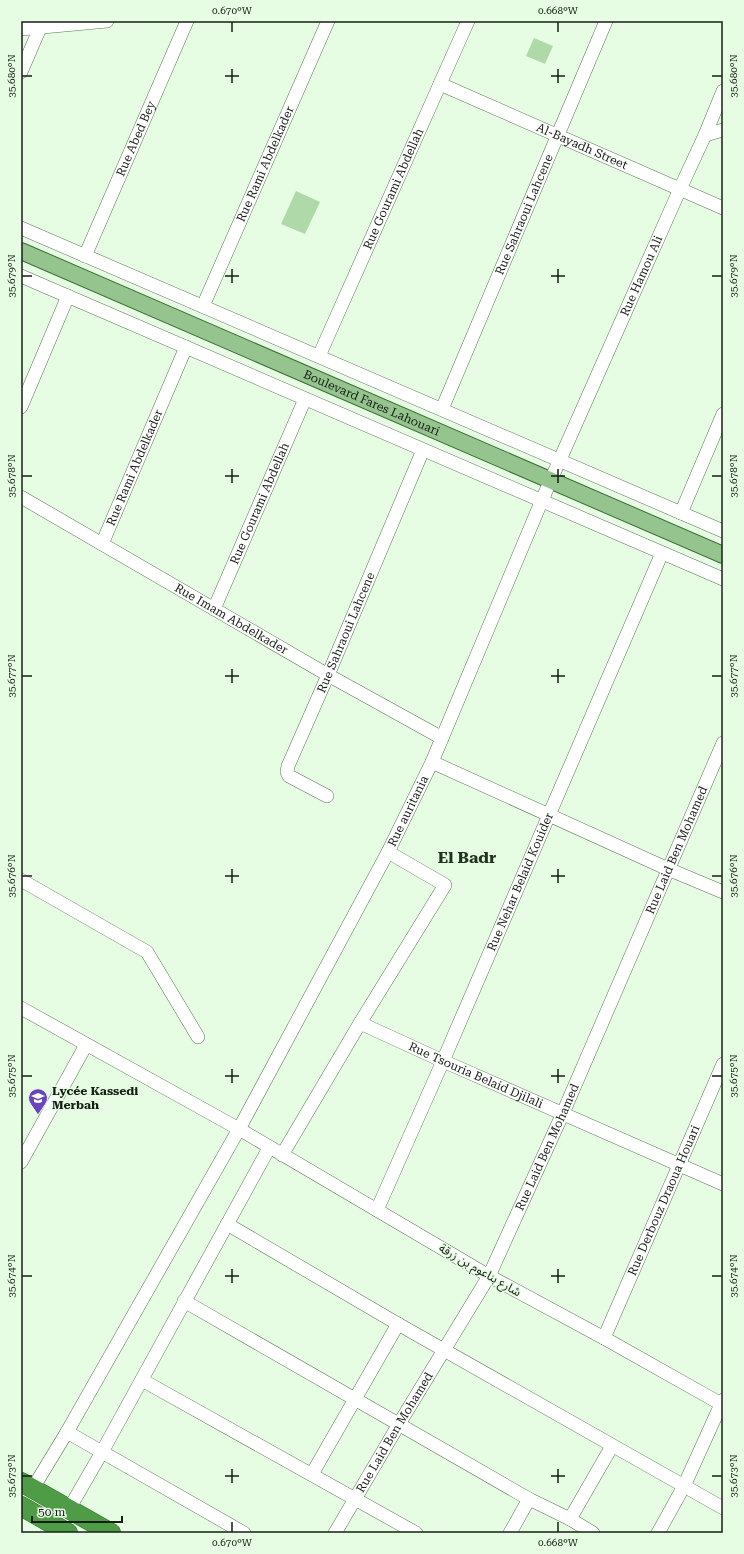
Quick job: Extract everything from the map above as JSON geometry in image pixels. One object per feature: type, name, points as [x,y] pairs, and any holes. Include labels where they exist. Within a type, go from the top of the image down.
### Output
[{"type":"highway","points":[[69,1510],[61,1531],[22,1507],[27,1485],[111,1533]]},
{"type":"main road","name":"Boulevard Fares Lahouari","points":[[21,251],[723,555]]},
{"type":"street","points":[[21,29],[40,23],[107,21]]},
{"type":"street","name":"Rue Abed Bey","points":[[85,256],[187,21]]},
{"type":"street","name":"Rue Rami Abdelkader","points":[[203,306],[328,21]]},
{"type":"street","name":"Rue Gourami Abdellah","points":[[320,356],[468,21]]},
{"type":"street","name":"Rue Sahraoui Lahcene","points":[[442,409],[606,21]]},
{"type":"street","points":[[21,72],[40,23]]},
{"type":"street","name":"Al-Bayadh Street","points":[[440,84],[723,208]]},
{"type":"street","name":"Rue Hamou Ali","points":[[552,481],[680,189],[705,136],[723,91]]},
{"type":"street","points":[[705,136],[723,130]]},
{"type":"street","points":[[21,228],[723,531]]},
{"type":"street","points":[[21,276],[723,579]]},
{"type":"street","points":[[21,407],[68,296]]},
{"type":"street","name":"Rue Rami Abdelkader","points":[[102,544],[186,347]]},
{"type":"street","name":"Rue Gourami Abdellah","points":[[214,609],[305,399]]},
{"type":"street","points":[[681,513],[723,414]]},
{"type":"street","name":"Rue Sahraoui Lahcene","points":[[328,796],[290,776],[287,772],[288,766],[423,450]]},
{"type":"street","name":"Rue auritania","points":[[27,1485],[67,1432],[239,1129],[388,852],[432,762],[542,500],[552,481]]},
{"type":"street","name":"Rue Imam Abdelkader","points":[[21,497],[328,675],[442,738]]},
{"type":"street","name":"Rue Nehar Belaid Kouider","points":[[377,1210],[443,1061],[662,553]]},
{"type":"street","name":"Rue Laid Ben Mohamed","points":[[335,1533],[489,1276],[563,1113],[723,743]]},
{"type":"street","points":[[432,762],[668,869],[723,892]]},
{"type":"street","points":[[282,1155],[360,1023],[445,885],[388,852]]},
{"type":"street","points":[[21,880],[147,952],[198,1037]]},
{"type":"street","name":"شارع بناعوم بن زرقة","points":[[21,1008],[239,1129],[489,1276],[722,1403]]},
{"type":"street","name":"Rue Tsouria Belaid Djilali","points":[[360,1023],[723,1184]]},
{"type":"street","points":[[21,1162],[86,1045]]},
{"type":"street","name":"Rue Derbouz Draoua Houari","points":[[604,1338],[723,1064]]},
{"type":"street","points":[[69,1510],[269,1148]]},
{"type":"street","points":[[227,1224],[398,1324],[723,1508]]},
{"type":"street","points":[[184,1301],[530,1499],[570,1519],[593,1533]]},
{"type":"street","points":[[312,1474],[356,1400],[398,1324]]},
{"type":"street","points":[[142,1380],[416,1533]]},
{"type":"street","points":[[658,1533],[684,1486],[722,1403]]},
{"type":"street","points":[[67,1432],[244,1533]]},
{"type":"street","points":[[570,1519],[612,1446]]},
{"type":"street","points":[[510,1533],[530,1499]]},
{"type":"green space","points":[[534,38],[553,46],[545,64],[526,56]]},
{"type":"green space","points":[[296,191],[320,202],[305,234],[281,224]]},
{"type":"place","name":"Lycée Kassedi Merbah","points":[[38,1115]]},
{"type":"district","name":"El Badr","points":[[467,857]]}]
